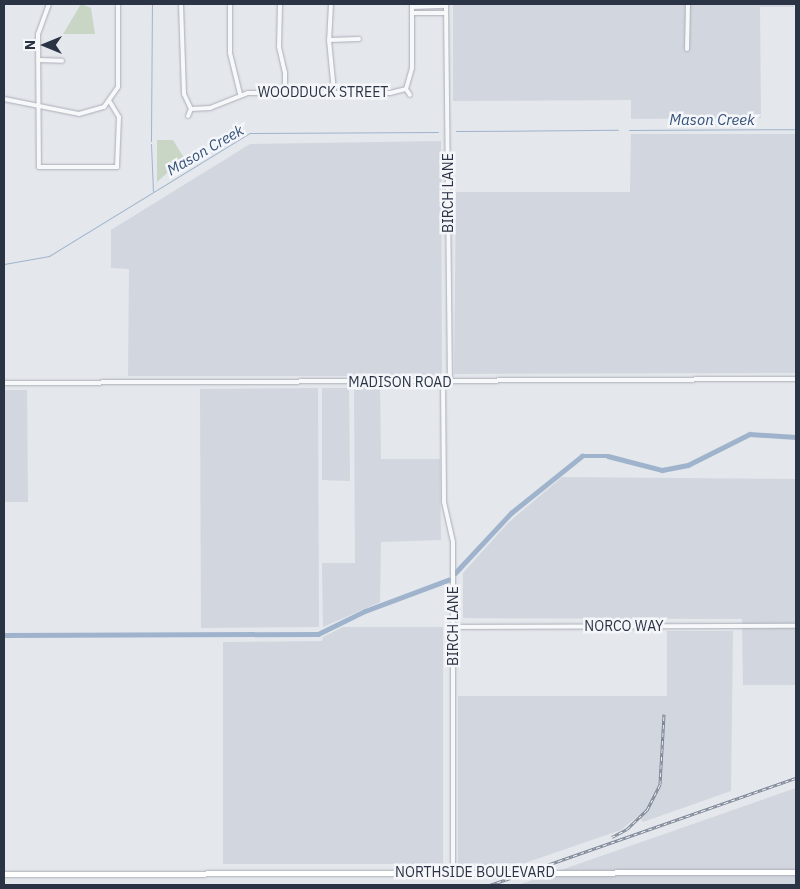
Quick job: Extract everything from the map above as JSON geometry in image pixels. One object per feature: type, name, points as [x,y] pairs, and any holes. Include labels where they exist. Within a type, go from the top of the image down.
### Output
[{"type":"main road","name":"NORTHSIDE BOULEVARD","points":[[4,874],[796,872]]},
{"type":"street","points":[[50,4],[38,34],[38,104],[41,168],[117,167],[119,117],[110,102]]},
{"type":"street","points":[[4,99],[38,104],[80,114],[96,110],[110,102],[118,87],[118,4]]},
{"type":"street","points":[[181,4],[184,94],[191,109],[188,116]]},
{"type":"street","points":[[230,4],[230,53],[240,94]]},
{"type":"street","points":[[280,4],[279,47],[285,72],[285,92]]},
{"type":"street","points":[[331,4],[329,40],[334,92]]},
{"type":"street","points":[[687,49],[688,4]]},
{"type":"street","points":[[410,95],[406,89],[412,68],[412,5],[446,5]]},
{"type":"street","name":"BIRCH LANE","points":[[446,5],[450,382]]},
{"type":"street","points":[[412,13],[446,13]]},
{"type":"street","points":[[329,40],[359,39]]},
{"type":"street","points":[[38,60],[62,61]]},
{"type":"street","name":"WOODDUCK STREET","points":[[191,109],[210,108],[240,94],[285,92],[390,93],[406,89]]},
{"type":"street","name":"MADISON ROAD","points":[[4,383],[796,379]]},
{"type":"street","name":"BIRCH LANE","points":[[443,382],[444,502],[452,536],[453,873]]},
{"type":"street","name":"NORCO WAY","points":[[453,627],[796,626]]},
{"type":"shaded area","points":[[453,4],[794,4],[794,7],[760,7],[761,118],[631,119],[631,100],[453,101]]},
{"type":"shaded area","points":[[631,134],[796,134],[796,373],[454,374],[456,192],[630,192]]},
{"type":"shaded area","points":[[441,141],[442,376],[128,376],[129,269],[111,268],[111,230],[250,144]]},
{"type":"shaded area","points":[[380,385],[381,459],[440,459],[441,540],[381,542],[380,602],[323,627],[322,563],[355,563],[354,386]]},
{"type":"shaded area","points":[[318,388],[319,627],[201,628],[200,389]]},
{"type":"shaded area","points":[[322,388],[349,388],[350,481],[322,480]]},
{"type":"shaded area","points":[[4,390],[27,390],[28,502],[4,502]]},
{"type":"shaded area","points":[[562,477],[796,479],[796,685],[743,685],[742,619],[463,618],[463,573],[508,523]]},
{"type":"shaded area","points":[[343,627],[443,627],[443,864],[223,864],[223,642],[322,641],[323,637]]},
{"type":"shaded area","points":[[667,631],[733,631],[731,791],[643,822],[638,816],[621,830],[519,865],[458,865],[458,696],[667,696]]},
{"type":"shaded area","points":[[796,788],[796,885],[518,885]]},
{"type":"green space","points":[[81,4],[91,8],[95,34],[63,34]]},
{"type":"green space","points":[[157,140],[173,140],[184,158],[157,182]]},
{"type":"waterway","points":[[151,141],[152,4]]},
{"type":"waterway","name":"Mason Creek","points":[[629,130],[796,129]]},
{"type":"waterway","name":"Mason Creek","points":[[456,131],[618,130]]},
{"type":"waterway","name":"Mason Creek","points":[[4,264],[49,256],[250,133],[438,132]]},
{"type":"waterway","points":[[151,144],[153,191]]},
{"type":"waterway","points":[[455,573],[511,513],[582,456],[608,456],[662,470],[688,465],[750,434],[796,437]]},
{"type":"waterway","points":[[4,635],[318,634],[365,611],[448,580]]},
{"type":"railway","points":[[612,837],[627,829],[647,810],[660,784],[664,714]]},
{"type":"railway","points":[[490,885],[796,778]]}]
